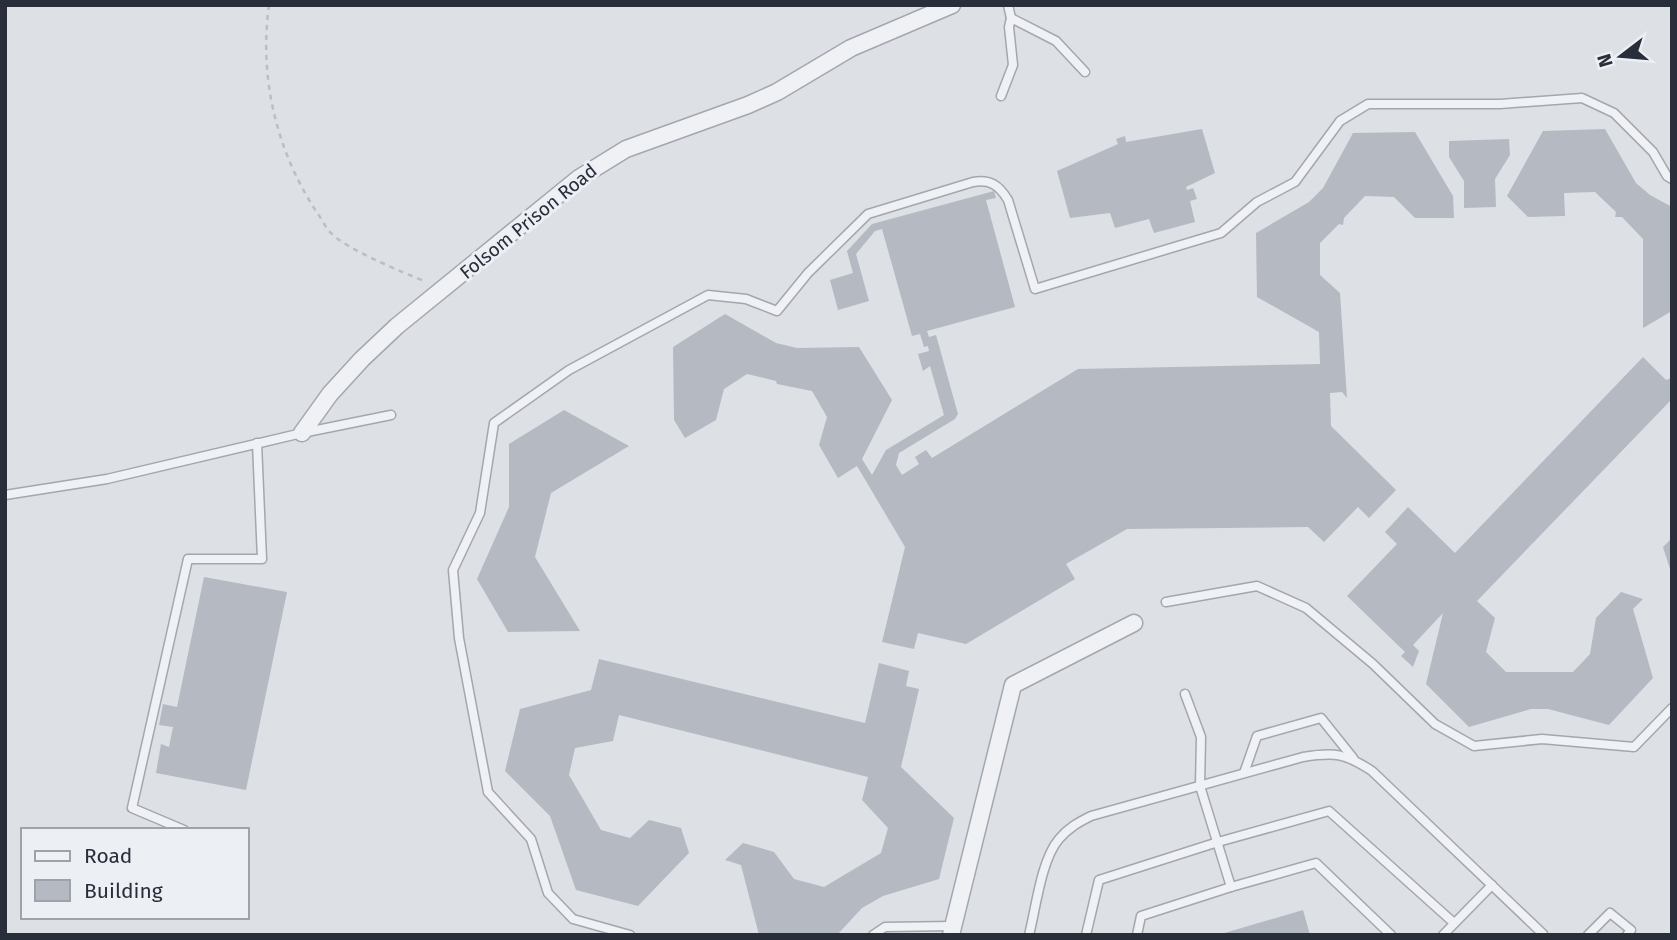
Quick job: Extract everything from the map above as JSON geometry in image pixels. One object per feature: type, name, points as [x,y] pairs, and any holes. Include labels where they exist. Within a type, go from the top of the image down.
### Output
[{"type":"street","name":"Folsom Prison Road","points":[[302,433],[330,394],[362,359],[442,290],[602,162],[626,149],[777,92],[851,48],[952,5]]},
{"type":"street","points":[[952,930],[1013,685],[1134,623]]},
{"type":"lane","points":[[1001,96],[1013,65],[1009,27],[1011,18],[1007,5]]},
{"type":"lane","points":[[1011,18],[1056,41],[1085,72]]},
{"type":"lane","points":[[630,935],[573,919],[548,893],[531,839],[488,792],[459,638],[453,570],[480,513],[494,423],[505,415],[569,370],[708,295],[746,299],[777,311],[808,273],[868,214],[973,182],[989,182],[1003,191],[1035,289],[1222,233],[1257,202],[1295,182],[1340,121],[1368,104],[1500,104],[1582,98],[1614,113],[1653,152],[1667,176],[1672,179]]},
{"type":"lane","points":[[5,495],[107,479],[257,443],[391,415]]},
{"type":"lane","points":[[179,828],[132,808],[188,559],[262,559],[257,443]]},
{"type":"lane","points":[[1166,602],[1257,586],[1306,608],[1373,664],[1435,724],[1474,746],[1542,739],[1634,747],[1672,708]]},
{"type":"lane","points":[[1185,694],[1201,737],[1200,786],[1231,887]]},
{"type":"lane","points":[[1244,773],[1257,736],[1321,718],[1353,758],[1372,771],[1543,934]]},
{"type":"lane","points":[[1029,935],[1048,861],[1058,840],[1073,825],[1091,816],[1303,757],[1327,753],[1353,758]]},
{"type":"lane","points":[[1086,935],[1099,880],[1218,842],[1329,811],[1454,923]]},
{"type":"lane","points":[[1137,935],[1141,916],[1316,863],[1391,935]]},
{"type":"lane","points":[[1443,935],[1492,885]]},
{"type":"lane","points":[[1588,935],[1610,914],[1631,930],[1627,935]]},
{"type":"lane","points":[[873,935],[885,927],[952,930]]},
{"type":"path","points":[[269,5],[266,26],[268,88],[279,135],[304,193],[331,233],[345,244],[442,290]]},
{"type":"building","points":[[1202,129],[1215,173],[1186,187],[1187,190],[1193,188],[1197,199],[1190,201],[1195,222],[1154,233],[1149,219],[1115,228],[1110,213],[1070,218],[1057,171],[1118,144],[1116,139],[1125,136],[1126,142]]},
{"type":"building","points":[[1605,129],[1636,183],[1650,195],[1672,207],[1672,311],[1643,328],[1643,239],[1622,217],[1615,217],[1616,212],[1595,192],[1564,193],[1565,216],[1528,217],[1507,196],[1543,131]]},
{"type":"building","points":[[1415,132],[1453,196],[1454,218],[1415,218],[1394,197],[1365,196],[1344,218],[1343,225],[1339,224],[1320,243],[1320,275],[1340,293],[1347,398],[1342,392],[1330,393],[1331,426],[1396,490],[1369,518],[1358,507],[1324,542],[1308,527],[1127,529],[1066,564],[1075,579],[966,644],[918,633],[914,649],[882,642],[905,547],[857,466],[838,478],[819,445],[827,417],[812,391],[747,374],[724,389],[716,420],[685,438],[674,420],[673,347],[725,314],[776,343],[797,348],[859,347],[892,400],[862,459],[872,475],[886,450],[944,415],[930,366],[923,371],[918,354],[929,351],[928,346],[924,347],[920,334],[912,336],[882,229],[875,231],[856,254],[869,301],[838,310],[830,280],[853,273],[847,251],[872,224],[994,191],[996,198],[986,200],[1015,307],[927,331],[929,337],[936,335],[958,414],[955,419],[899,453],[896,465],[902,475],[919,464],[915,457],[926,450],[932,458],[1078,369],[1320,364],[1319,332],[1257,297],[1256,233],[1309,202],[1323,188],[1353,133]]},
{"type":"building","points":[[1509,139],[1510,155],[1495,179],[1496,207],[1464,208],[1464,181],[1449,157],[1449,141]]},
{"type":"building","points":[[1643,357],[1666,380],[1672,378],[1672,399],[1477,601],[1495,618],[1486,652],[1506,672],[1573,672],[1590,654],[1596,618],[1621,592],[1643,599],[1633,609],[1653,678],[1609,725],[1548,709],[1531,709],[1469,727],[1426,684],[1443,613],[1413,645],[1419,651],[1413,667],[1401,656],[1405,652],[1347,596],[1397,544],[1385,532],[1408,507],[1455,553]]},
{"type":"building","points":[[564,410],[629,446],[551,493],[535,557],[580,631],[508,632],[477,579],[509,507],[509,444]]},
{"type":"building","points":[[1672,538],[1672,572],[1671,572],[1663,547]]},
{"type":"building","points":[[204,577],[287,592],[246,790],[156,773],[161,744],[169,747],[173,727],[159,725],[163,704],[177,707]]},
{"type":"building","points":[[599,659],[865,723],[879,663],[909,671],[906,686],[919,689],[901,767],[954,818],[939,879],[883,896],[862,908],[837,935],[759,935],[741,865],[725,860],[743,843],[774,852],[794,879],[824,887],[881,853],[888,828],[862,800],[868,777],[619,715],[613,741],[575,748],[569,775],[601,830],[630,838],[649,820],[681,828],[689,853],[638,906],[576,890],[550,816],[505,771],[520,709],[591,690]]},
{"type":"building","points":[[1303,910],[1310,935],[1221,935],[1221,934]]}]
